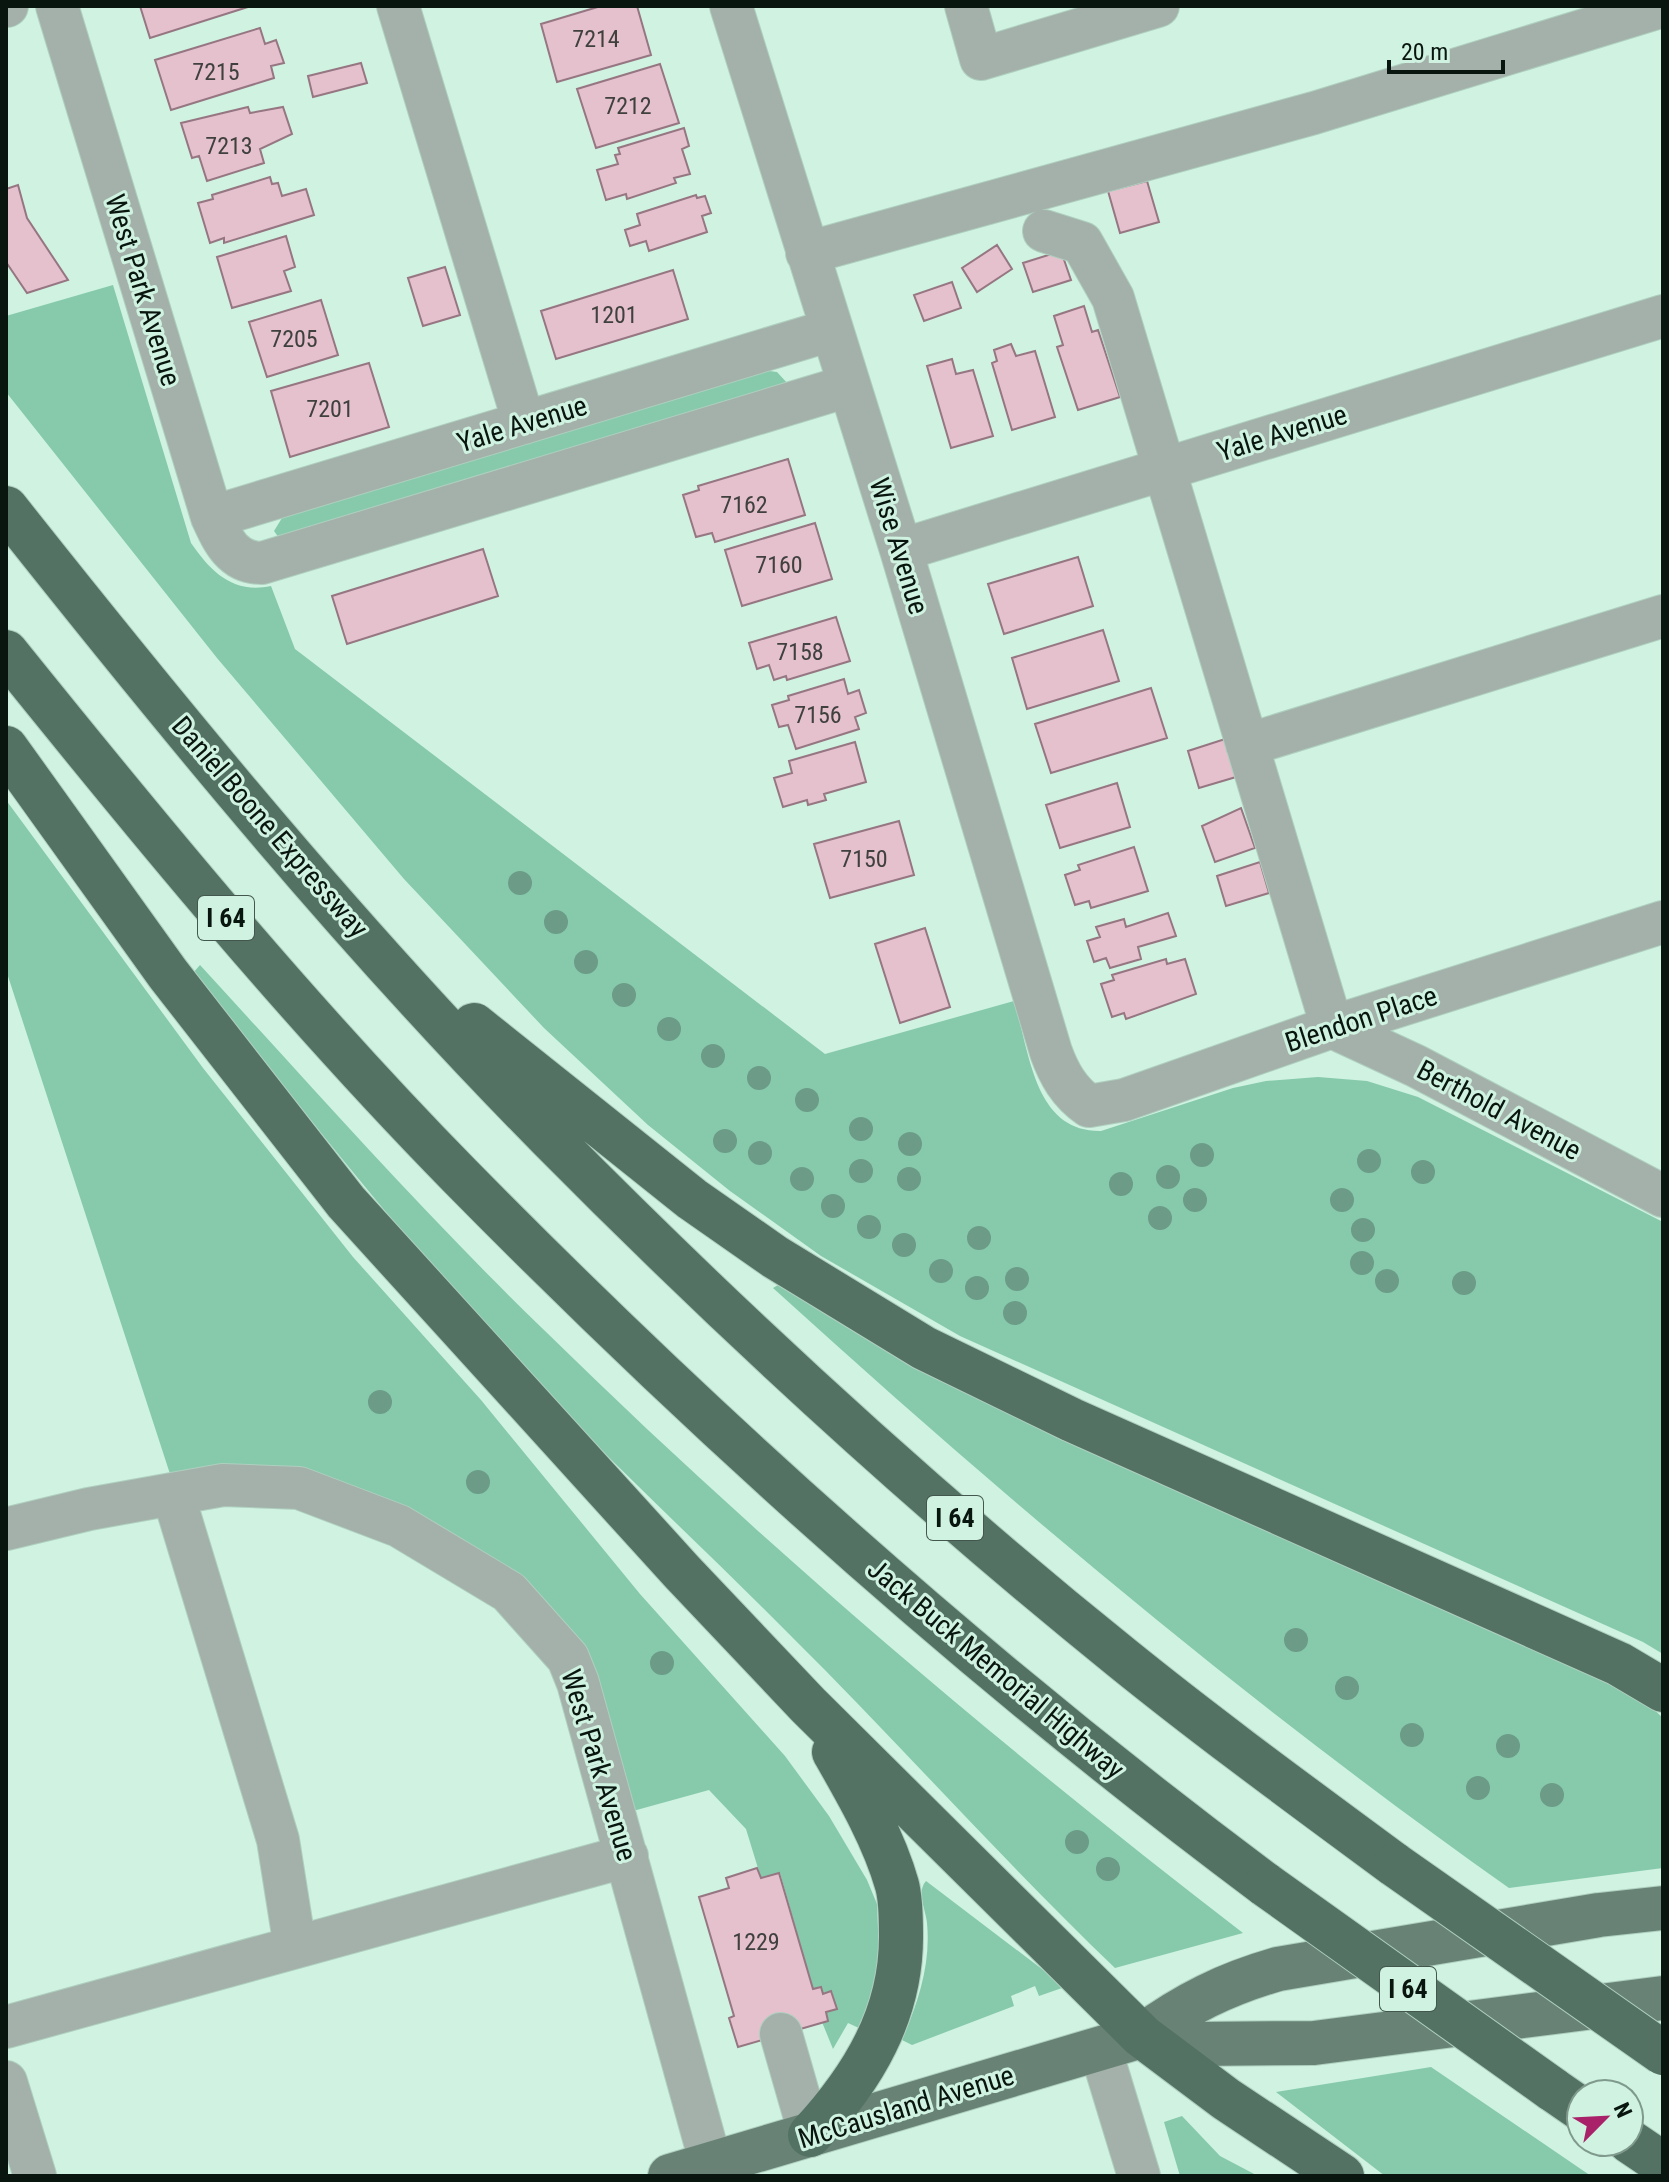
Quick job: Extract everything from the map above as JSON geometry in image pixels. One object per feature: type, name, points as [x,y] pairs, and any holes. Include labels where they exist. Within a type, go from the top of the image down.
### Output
[{"type":"highway","name":"Daniel Boone Expressway","points":[[6,508],[234,787],[379,955],[547,1134],[807,1386],[944,1509],[1132,1666],[1395,1865],[1663,2053]]},
{"type":"highway","name":"Jack Buck Memorial Highway","points":[[6,652],[217,908],[458,1174],[701,1411],[895,1587],[1029,1700],[1266,1885],[1565,2098]]},
{"type":"highway","points":[[6,748],[168,974],[346,1202],[493,1368],[808,1705],[1142,2036],[1226,2099],[1342,2176]]},
{"type":"highway","points":[[379,955],[498,1043],[692,1199],[788,1265],[924,1348],[1072,1420],[1619,1664],[1663,1690]]},
{"type":"highway","points":[[808,1705],[856,1790],[898,1887],[901,1958],[897,1990],[865,2067],[810,2135]]},
{"type":"highway","points":[[1645,2152],[1663,2164]]},
{"type":"main road","name":"McCausland Avenue","points":[[670,2176],[1142,2036],[1182,2007],[1231,1983],[1278,1969],[1663,1908]]},
{"type":"main road","name":"McCausland Avenue","points":[[1142,2036],[1194,2044],[1314,2043],[1663,1998]]},
{"type":"street","name":"West Park Avenue","points":[[57,6],[212,517],[233,554],[248,563]]},
{"type":"street","points":[[398,6],[524,423]]},
{"type":"street","name":"Wise Avenue","points":[[731,6],[901,550],[1051,1052],[1067,1086]]},
{"type":"street","points":[[966,6],[981,59],[1158,6]]},
{"type":"street","points":[[807,253],[1314,113],[1663,6]]},
{"type":"street","points":[[1044,231],[1082,243],[1113,298],[1332,1027]]},
{"type":"street","name":"Yale Avenue","points":[[901,550],[1663,316]]},
{"type":"street","name":"Yale Avenue","points":[[212,517],[831,330]]},
{"type":"street","name":"Yale Avenue","points":[[248,563],[262,563],[848,386]]},
{"type":"street","points":[[1247,745],[1663,616]]},
{"type":"street","name":"Blendon Place","points":[[1067,1086],[1089,1106],[1105,1106],[1332,1027],[1663,922]]},
{"type":"street","name":"Berthold Avenue","points":[[1332,1027],[1416,1066],[1663,1196]]},
{"type":"street","name":"West Park Avenue","points":[[6,1529],[223,1485],[299,1488],[399,1526],[509,1592],[568,1658],[578,1683],[711,2164]]},
{"type":"street","points":[[173,1494],[278,1840],[295,1947]]},
{"type":"street","points":[[6,2027],[627,1856]]},
{"type":"street","points":[[781,2034],[810,2135]]},
{"type":"street","points":[[1100,2048],[1139,2176]]},
{"type":"street","points":[[6,2082],[35,2176]]},
{"type":"green space","points":[[113,285],[191,543],[207,563],[234,584],[257,588],[271,586],[295,649],[825,1054],[1014,1001],[1038,1086],[1061,1118],[1079,1128],[1101,1131],[1233,1088],[1266,1081],[1318,1077],[1367,1081],[1418,1097],[1663,1222],[1663,1654],[1643,1642],[960,1336],[821,1256],[730,1191],[648,1125],[544,1028],[404,879],[217,658],[6,392],[6,316]]},
{"type":"green space","points":[[762,370],[777,372],[789,385],[282,542],[274,531],[282,518]]},
{"type":"green space","points":[[6,800],[203,1068],[353,1257],[481,1400],[640,1594],[785,1756],[829,1816],[867,1880],[877,1904],[880,1977],[861,2029],[848,2023],[833,2049],[822,2022],[828,2021],[826,2012],[837,2009],[832,1992],[823,1994],[821,1987],[813,1989],[780,1873],[761,1878],[746,1829],[709,1790],[633,1811],[592,1676],[384,1506],[171,1477],[6,970]]},
{"type":"green space","points":[[200,965],[456,1241],[544,1330],[712,1489],[973,1717],[1243,1933],[1115,1968],[832,1677],[609,1457],[502,1346],[383,1208],[193,973]]},
{"type":"green space","points":[[778,1285],[957,1389],[1606,1681],[1649,1705],[1663,1718],[1663,1868],[1509,1888],[1318,1747],[1132,1600],[861,1368],[773,1288]]},
{"type":"green space","points":[[926,1881],[1055,1979],[1062,1988],[1039,1996],[1035,1986],[1011,1996],[1014,2006],[912,2045],[902,2040],[925,1968],[928,1939],[922,1890]]},
{"type":"green space","points":[[1431,2067],[1591,2176],[1385,2176],[1276,2092]]},
{"type":"green space","points":[[1182,2116],[1220,2156],[1258,2176],[1180,2176],[1164,2122]]},
{"type":"building","points":[[140,6],[251,6],[150,38]]},
{"type":"building","points":[[601,6],[637,6],[651,55],[557,82],[541,24]]},
{"type":"building","points":[[260,28],[265,44],[276,40],[284,63],[271,66],[274,78],[171,110],[155,60]]},
{"type":"building","points":[[361,63],[367,83],[313,97],[308,76]]},
{"type":"building","points":[[660,64],[679,123],[596,148],[577,89]]},
{"type":"building","points":[[248,107],[250,113],[283,107],[292,134],[260,149],[264,163],[207,181],[199,156],[192,158],[181,123]]},
{"type":"building","points":[[684,128],[689,146],[682,149],[690,174],[674,178],[676,183],[627,199],[626,194],[606,200],[597,170],[618,164],[615,155],[620,154],[618,148]]},
{"type":"building","points":[[270,177],[272,184],[278,183],[282,196],[306,189],[314,215],[224,243],[224,238],[210,243],[198,203],[213,199],[212,195]]},
{"type":"building","points":[[1147,181],[1159,222],[1120,233],[1108,191]]},
{"type":"building","points":[[18,185],[27,218],[68,280],[27,293],[6,262],[6,189]]},
{"type":"building","points":[[696,195],[697,198],[705,196],[711,213],[702,216],[707,232],[649,251],[646,241],[630,246],[625,230],[640,225],[637,214]]},
{"type":"building","points":[[286,236],[295,267],[284,271],[291,291],[232,308],[217,257]]},
{"type":"building","points":[[997,245],[1012,269],[977,292],[962,268]]},
{"type":"building","points":[[1061,251],[1071,280],[1033,292],[1023,263]]},
{"type":"building","points":[[445,267],[460,315],[423,326],[408,278]]},
{"type":"building","points":[[673,270],[688,319],[556,359],[541,311]]},
{"type":"building","points":[[952,282],[961,308],[924,321],[914,295]]},
{"type":"building","points":[[321,300],[338,355],[267,377],[249,322]]},
{"type":"building","points":[[1084,306],[1092,332],[1098,330],[1120,397],[1078,410],[1057,347],[1063,345],[1054,316]]},
{"type":"building","points":[[1011,344],[1016,356],[1035,351],[1055,417],[1012,430],[992,363],[997,361],[994,350]]},
{"type":"building","points":[[952,359],[956,374],[973,370],[993,436],[951,448],[927,366]]},
{"type":"building","points":[[369,363],[389,427],[290,457],[271,391]]},
{"type":"building","points":[[788,459],[805,515],[715,542],[712,533],[696,537],[683,495],[699,490],[698,486]]},
{"type":"building","points":[[815,523],[832,579],[742,606],[725,550]]},
{"type":"building","points":[[483,549],[498,596],[347,644],[332,596]]},
{"type":"building","points":[[1078,557],[1093,606],[1004,634],[988,584]]},
{"type":"building","points":[[836,617],[850,661],[787,680],[786,676],[774,680],[769,665],[757,669],[749,643]]},
{"type":"building","points":[[1103,630],[1119,681],[1027,709],[1012,658]]},
{"type":"building","points":[[844,679],[848,694],[859,690],[866,713],[855,717],[859,729],[796,749],[788,725],[779,727],[772,705],[789,700],[788,696]]},
{"type":"building","points":[[1151,688],[1167,738],[1051,773],[1035,724]]},
{"type":"building","points":[[1225,739],[1236,777],[1199,788],[1188,751]]},
{"type":"building","points":[[855,742],[866,782],[824,794],[826,800],[808,805],[807,800],[783,807],[774,778],[792,773],[789,761]]},
{"type":"building","points":[[1117,783],[1130,827],[1060,848],[1046,805]]},
{"type":"building","points":[[1241,808],[1255,848],[1215,862],[1202,826]]},
{"type":"building","points":[[899,821],[914,875],[830,898],[814,844]]},
{"type":"building","points":[[1134,847],[1148,891],[1091,908],[1089,901],[1075,905],[1065,875],[1080,870],[1078,865]]},
{"type":"building","points":[[1260,862],[1269,893],[1226,906],[1217,876]]},
{"type":"building","points":[[1168,913],[1176,936],[1138,947],[1141,959],[1110,968],[1106,958],[1094,962],[1087,941],[1100,937],[1096,927],[1124,919],[1126,927]]},
{"type":"building","points":[[925,928],[950,1007],[900,1023],[875,944]]},
{"type":"building","points":[[1166,959],[1167,964],[1185,959],[1196,994],[1126,1019],[1124,1013],[1112,1017],[1101,984],[1114,980],[1112,975]]},
{"type":"building","points":[[757,1868],[761,1878],[779,1873],[813,1989],[821,1987],[823,1994],[831,1991],[837,2009],[826,2012],[828,2021],[738,2047],[729,2018],[734,2016],[699,1897],[729,1888],[726,1878]]}]
